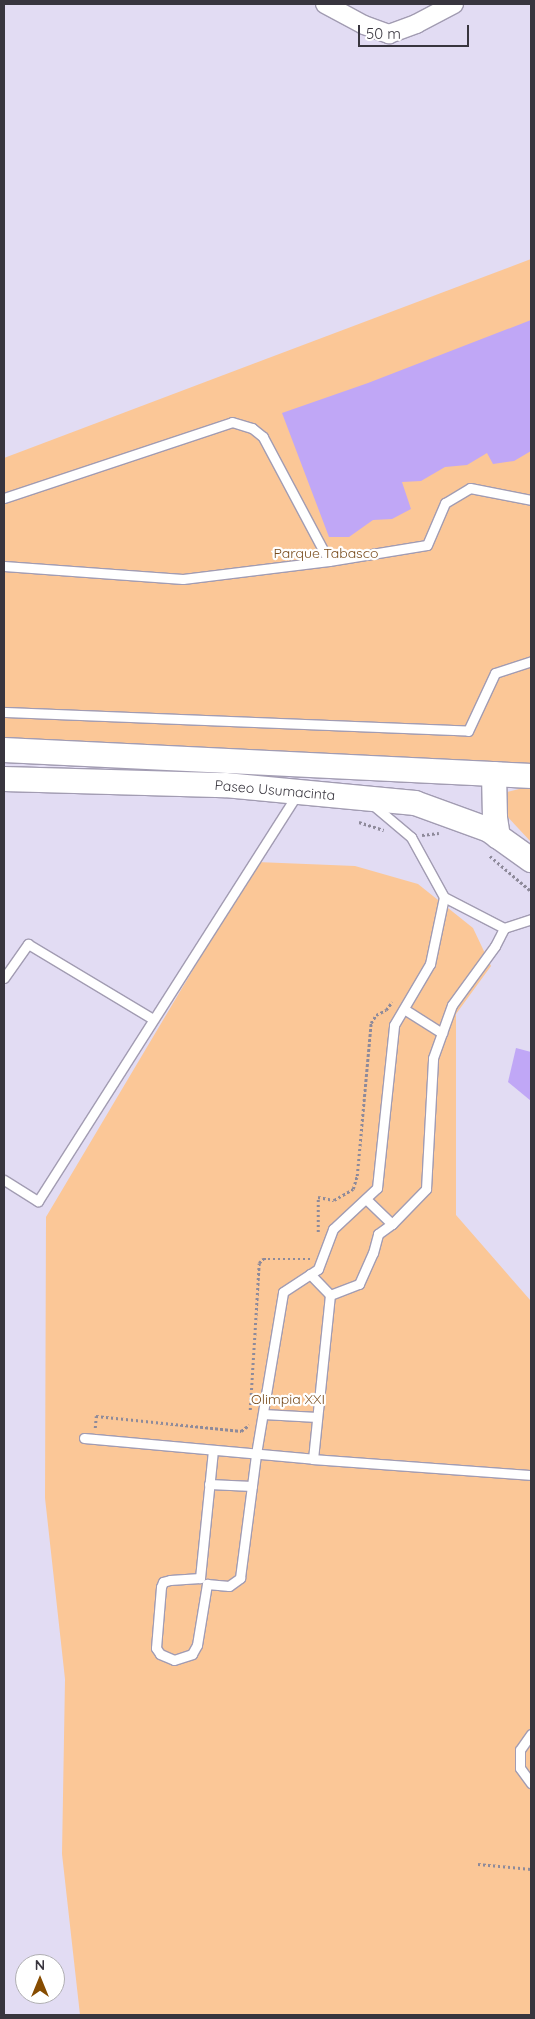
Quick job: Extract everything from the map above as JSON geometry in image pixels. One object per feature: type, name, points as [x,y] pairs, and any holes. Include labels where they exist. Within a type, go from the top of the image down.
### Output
[{"type":"main road","name":"Paseo Usumacinta","points":[[4,750],[531,776]]},
{"type":"main road","points":[[491,843],[495,818],[494,774]]},
{"type":"main road","name":"Paseo Usumacinta","points":[[4,779],[225,785],[415,803],[489,830],[491,843],[531,860]]},
{"type":"street","points":[[325,4],[364,25],[389,34],[416,24],[454,4]]},
{"type":"lane","points":[[4,498],[232,422],[252,428],[264,437],[329,561]]},
{"type":"lane","points":[[4,566],[183,579],[329,561],[427,545],[445,503],[470,488],[531,500]]},
{"type":"lane","points":[[4,712],[468,732],[495,673],[531,662]]},
{"type":"lane","points":[[4,1180],[38,1200],[299,792]]},
{"type":"lane","points":[[365,798],[411,837],[444,896],[504,928]]},
{"type":"lane","points":[[207,1584],[197,1644],[192,1654],[174,1660],[160,1654],[156,1648],[163,1582],[200,1578],[207,1584],[229,1586],[240,1578],[256,1454],[283,1292],[318,1269],[333,1229],[377,1188],[394,1025],[430,964],[444,896]]},
{"type":"lane","points":[[330,1295],[359,1284],[373,1253],[378,1234],[392,1224],[426,1189],[433,1058],[452,1005],[495,946],[504,928],[531,919]]},
{"type":"lane","points":[[4,978],[28,944],[153,1019]]},
{"type":"lane","points":[[404,1009],[442,1033]]},
{"type":"lane","points":[[366,1199],[392,1224]]},
{"type":"lane","points":[[310,1274],[330,1295],[313,1459]]},
{"type":"lane","points":[[264,1414],[318,1417]]},
{"type":"lane","points":[[89,1438],[313,1459],[531,1475]]},
{"type":"lane","points":[[200,1578],[213,1450]]},
{"type":"lane","points":[[209,1484],[252,1486]]},
{"type":"lane","points":[[531,1734],[520,1750],[520,1768],[531,1783]]},
{"type":"path","points":[[359,822],[389,831]]},
{"type":"path","points":[[411,837],[446,832]]},
{"type":"path","points":[[491,843],[531,891]]},
{"type":"path","points":[[319,1237],[316,1200],[318,1197],[334,1200],[353,1190],[357,1176],[370,1023],[376,1015],[386,1010],[398,996]]},
{"type":"path","points":[[89,1438],[96,1416],[241,1431],[249,1426],[259,1263],[263,1260],[309,1260],[314,1253]]},
{"type":"path","points":[[478,1864],[531,1870]]},
{"type":"green space","name":"Parque Tabasco","points":[[531,259],[531,766],[425,762],[4,737],[4,458]]},
{"type":"green space","points":[[531,788],[531,842],[506,815],[507,792]]},
{"type":"green space","name":"Olimpia XXI","points":[[257,862],[355,866],[418,884],[473,928],[491,966],[456,1014],[456,1215],[531,1301],[531,2015],[80,2015],[62,1854],[65,1679],[45,1498],[46,1217]]},
{"type":"building","points":[[531,320],[531,451],[514,461],[493,464],[487,453],[467,465],[445,467],[421,481],[402,482],[411,509],[392,519],[373,520],[349,537],[329,537],[282,413],[368,383]]},
{"type":"building","points":[[516,1048],[531,1052],[531,1101],[508,1082]]}]
